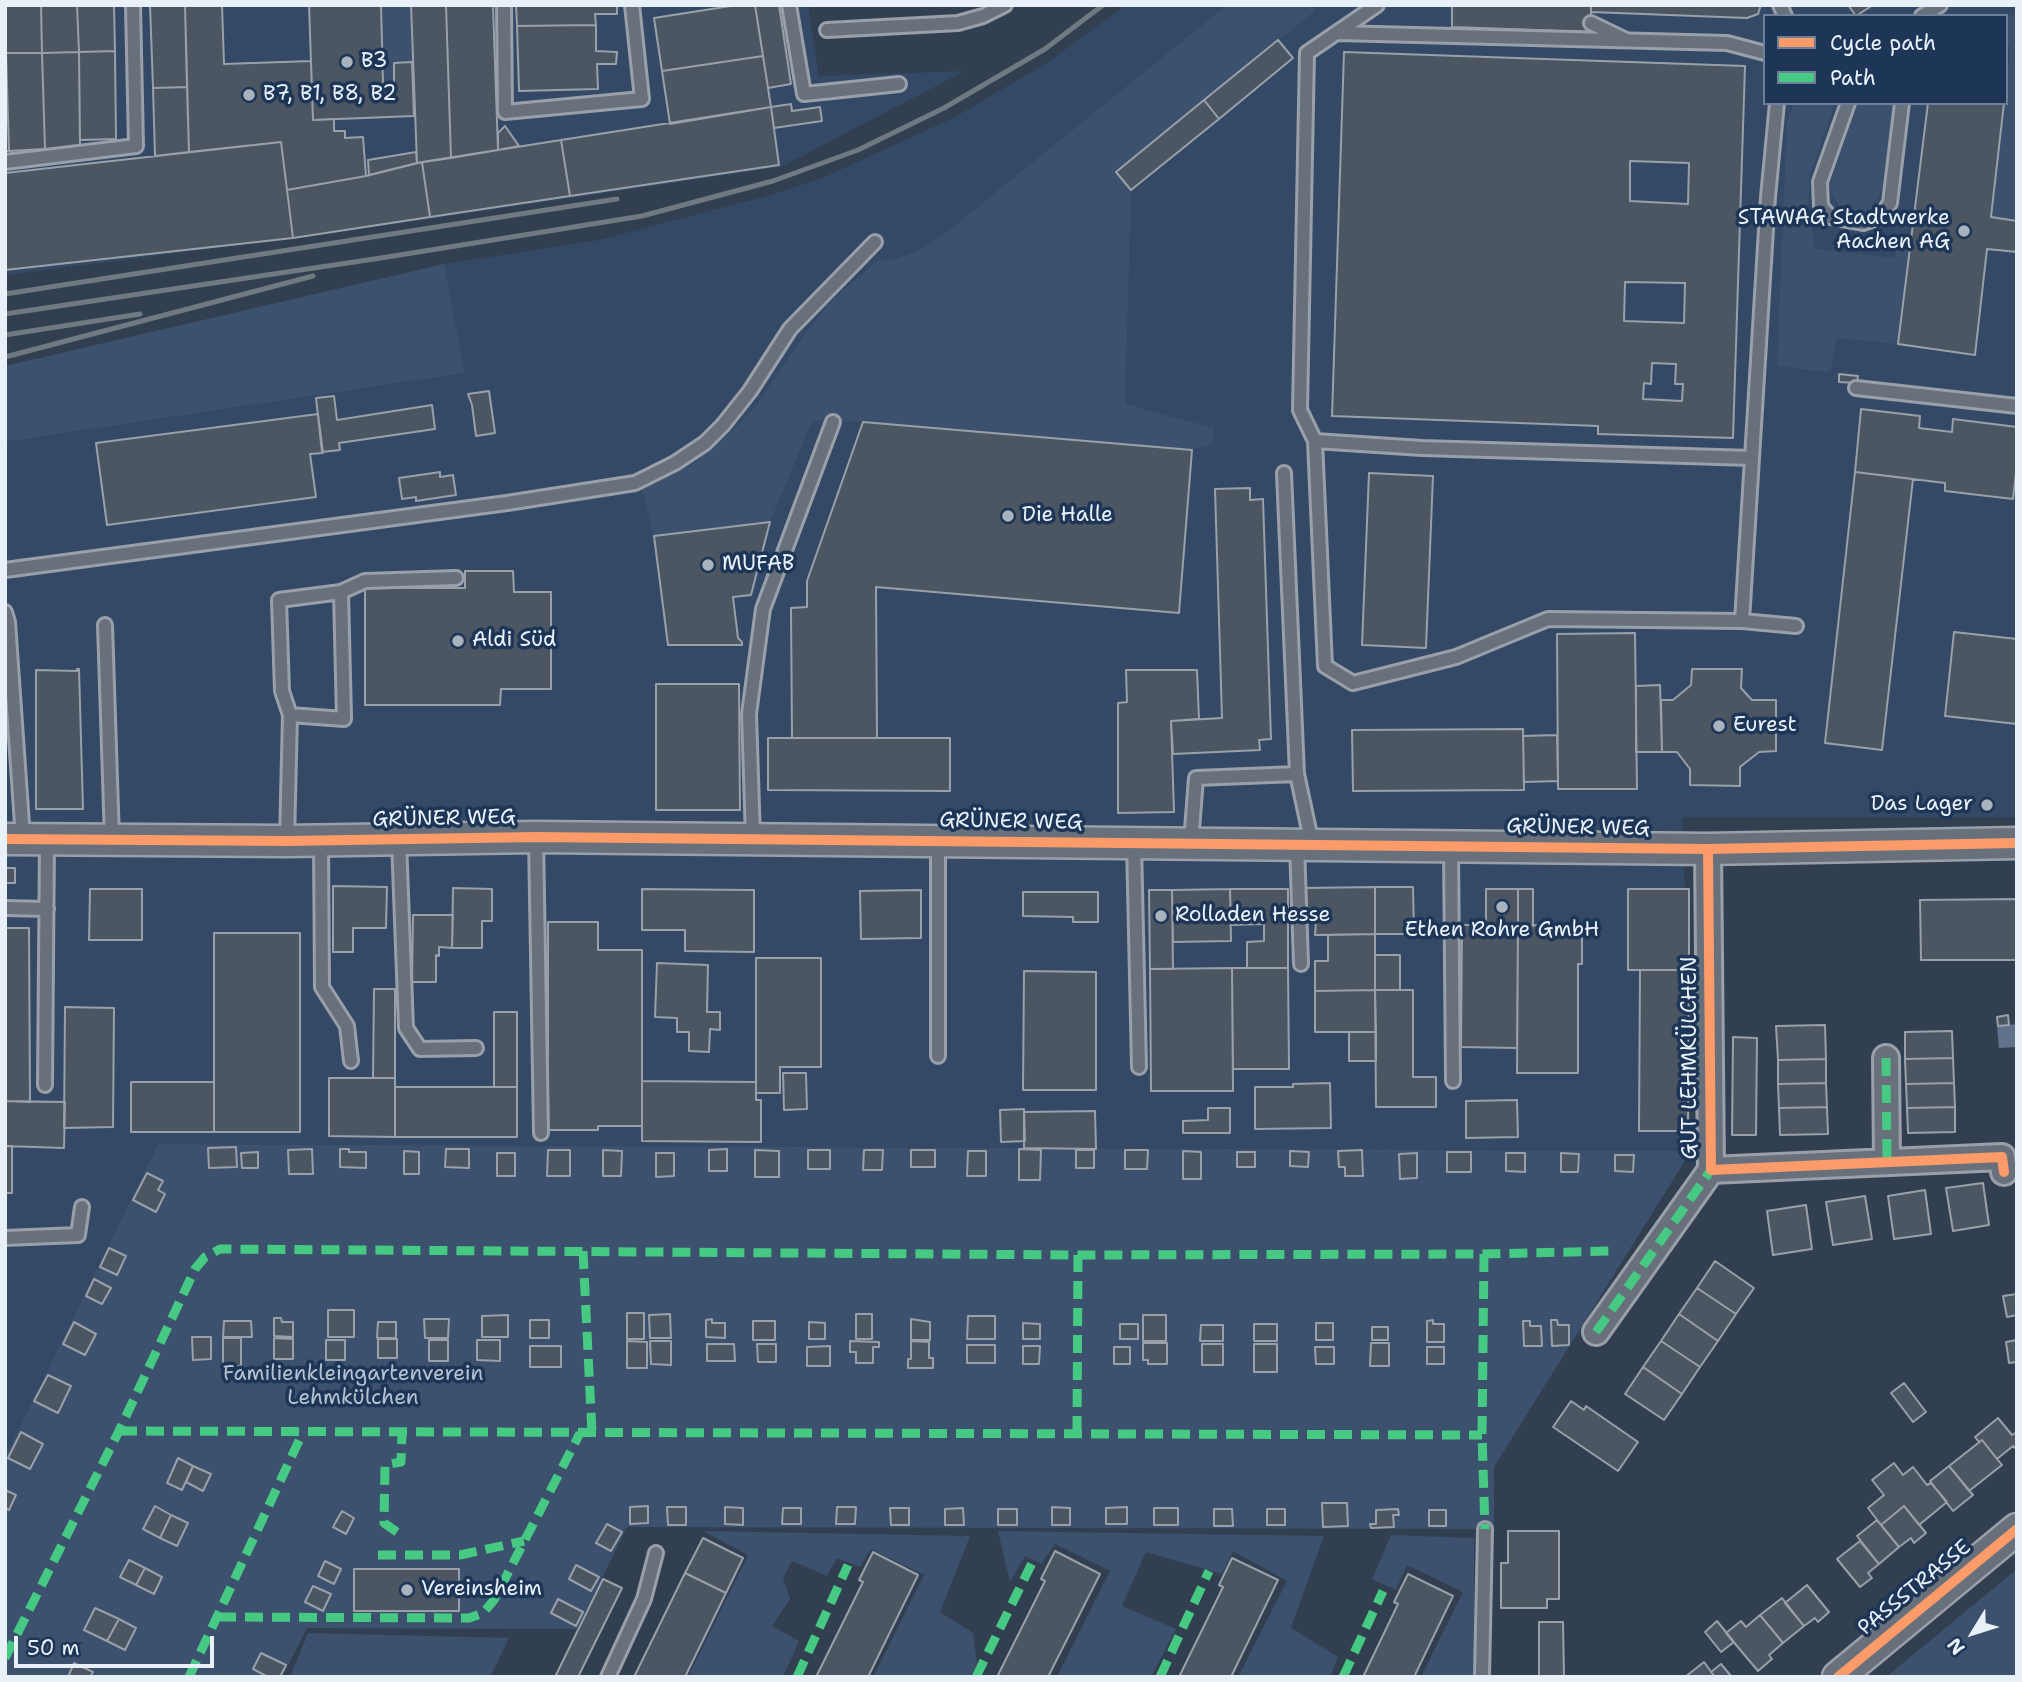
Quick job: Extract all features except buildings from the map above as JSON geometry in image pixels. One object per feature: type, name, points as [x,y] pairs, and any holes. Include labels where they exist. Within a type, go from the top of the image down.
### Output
[{"type":"street","name":"GRÜNER WEG","points":[[25,839],[321,841],[536,837],[1708,849],[2017,843]]},
{"type":"street","name":"GUT LEHMKÜLCHEN","points":[[1596,1332],[1711,1170],[1708,849]]},
{"type":"street","points":[[1886,1058],[1887,1162]]},
{"type":"street","name":"GUT LEHMKÜLCHEN","points":[[1711,1170],[2001,1157],[2004,1172]]},
{"type":"street","name":"PASSSTRASSE","points":[[1838,1677],[2017,1529]]},
{"type":"lane","points":[[5,162],[136,146],[133,5]]},
{"type":"lane","points":[[504,5],[505,113],[642,99],[632,5]]},
{"type":"lane","points":[[789,5],[804,94],[899,84]]},
{"type":"lane","points":[[827,30],[958,23],[983,16],[1005,5]]},
{"type":"lane","points":[[1377,5],[1307,54],[1300,410],[1315,441],[1325,666],[1353,683],[1456,657],[1548,619],[1742,621],[1796,626]]},
{"type":"lane","points":[[1591,23],[1627,41]]},
{"type":"lane","points":[[1337,33],[1727,43],[1763,52]]},
{"type":"lane","points":[[1742,621],[1768,197],[1777,105]]},
{"type":"lane","points":[[1847,105],[1820,182],[1821,205],[1830,217],[1863,223],[1880,217],[1890,202],[1902,105]]},
{"type":"lane","points":[[5,570],[507,503],[635,483],[675,463],[705,443],[750,391],[790,329],[875,242]]},
{"type":"lane","points":[[1856,388],[2017,407]]},
{"type":"lane","points":[[753,840],[749,714],[763,609],[833,422]]},
{"type":"lane","points":[[1315,441],[1422,448],[1752,458]]},
{"type":"lane","points":[[1284,473],[1297,774],[1305,844],[1301,964]]},
{"type":"lane","points":[[287,841],[290,715],[282,691],[279,600],[341,592],[365,581],[456,578]]},
{"type":"lane","points":[[290,715],[344,719],[341,592]]},
{"type":"lane","points":[[5,612],[8,622],[25,839],[47,909],[44,1085]]},
{"type":"lane","points":[[105,625],[112,840]]},
{"type":"lane","points":[[1191,843],[1196,778],[1297,774]]},
{"type":"lane","points":[[536,837],[541,1133]]},
{"type":"lane","points":[[399,839],[406,1028],[421,1049],[475,1048]]},
{"type":"lane","points":[[938,840],[938,1056]]},
{"type":"lane","points":[[321,841],[322,987],[347,1026],[351,1061]]},
{"type":"lane","points":[[1134,843],[1139,1067]]},
{"type":"lane","points":[[1451,846],[1453,1081]]},
{"type":"lane","points":[[5,908],[47,909]]},
{"type":"lane","points":[[5,1238],[78,1235],[82,1207]]},
{"type":"lane","points":[[1482,1677],[1485,1529]]},
{"type":"lane","points":[[608,1677],[644,1599],[656,1553]]},
{"type":"shaded area","points":[[5,5],[808,5],[819,76],[965,71],[781,167],[341,232],[5,275]]},
{"type":"shaded area","points":[[1126,5],[2017,5],[2017,817],[1683,817],[1691,1151],[158,1144],[5,1457],[5,442],[465,373],[444,264],[599,240],[763,197],[820,179],[955,117],[1048,62]]},
{"type":"shaded area","points":[[2017,1024],[2017,1047],[1999,1048],[1997,1026]]},
{"type":"green space","points":[[381,5],[411,5],[412,62],[394,63],[394,83],[383,83]]},
{"type":"green space","points":[[1227,5],[1312,5],[1316,10],[1116,172],[1131,190],[1125,404],[1214,428],[1212,444],[1192,450],[863,422],[812,421],[770,522],[654,536],[642,487],[690,466],[736,427],[757,404],[830,302],[877,261],[891,260],[915,252],[942,236]]},
{"type":"green space","points":[[2017,13],[2017,221],[1991,217],[2004,105],[2008,105],[2008,14]]},
{"type":"green space","points":[[1793,105],[1834,105],[1810,174],[1808,206],[1815,249],[1895,258],[1897,239],[1911,241],[1898,344],[1836,338],[1832,368],[1826,372],[1777,366],[1787,122]]},
{"type":"green space","points":[[1855,105],[1893,105],[1886,177],[1872,206],[1862,213],[1847,211],[1833,197],[1830,185]]},
{"type":"green space","points":[[444,264],[465,373],[5,442],[5,366]]},
{"type":"green space","name":"Familienkleingartenverein Lehmkülchen","points":[[158,1144],[1691,1151],[1494,1467],[1494,1529],[627,1527],[577,1629],[307,1628],[282,1677],[5,1677],[5,1457]]},
{"type":"green space","points":[[703,1531],[970,1536],[940,1612],[973,1633],[977,1664],[970,1677],[873,1677],[924,1575],[871,1549],[860,1567],[837,1558],[827,1576],[792,1561],[783,1578],[790,1599],[772,1626],[799,1641],[783,1677],[688,1677],[748,1555]]},
{"type":"green space","points":[[998,1531],[1324,1536],[1291,1628],[1338,1657],[1330,1677],[1238,1677],[1287,1581],[1233,1551],[1222,1574],[1146,1552],[1122,1606],[1176,1629],[1151,1677],[1057,1677],[1110,1571],[1055,1544],[1041,1564],[1025,1556],[1010,1582]]},
{"type":"green space","points":[[1391,1535],[1474,1538],[1474,1677],[1421,1677],[1463,1592],[1407,1565],[1396,1590],[1372,1579]]},
{"type":"green space","points":[[2017,1569],[2017,1677],[1886,1677]]},
{"type":"green space","points":[[308,1633],[509,1638],[490,1677],[290,1677]]},
{"type":"railway","points":[[5,314],[642,216],[773,181],[858,150],[944,108],[1045,49],[1103,5]]},
{"type":"railway","points":[[5,294],[617,199]]},
{"type":"railway","points":[[5,357],[313,276]]},
{"type":"railway","points":[[5,335],[140,314]]},
{"type":"marked path","points":[[1886,1058],[1887,1162]]},
{"type":"marked path","points":[[1596,1332],[1711,1170]]},
{"type":"marked path","points":[[5,1658],[119,1431],[195,1269],[205,1257],[220,1249],[1078,1255],[1613,1251]]},
{"type":"marked path","points":[[583,1251],[592,1433]]},
{"type":"marked path","points":[[1484,1254],[1482,1435],[1485,1529]]},
{"type":"marked path","points":[[1077,1434],[1078,1255]]},
{"type":"marked path","points":[[119,1431],[1482,1435]]},
{"type":"marked path","points":[[189,1677],[303,1432]]},
{"type":"marked path","points":[[397,1532],[384,1523],[385,1465],[401,1462],[402,1432]]},
{"type":"marked path","points":[[218,1617],[469,1618],[483,1613],[494,1600],[580,1433]]},
{"type":"marked path","points":[[378,1555],[460,1555],[524,1541]]},
{"type":"marked path","points":[[976,1677],[1032,1563]]},
{"type":"marked path","points":[[797,1677],[848,1565]]},
{"type":"marked path","points":[[1160,1677],[1209,1571]]},
{"type":"marked path","points":[[1343,1677],[1383,1591]]},
{"type":"cycle path","points":[[5,839],[287,841],[536,837],[1708,849],[2017,843]]},
{"type":"cycle path","points":[[1708,849],[1711,1170],[2002,1157],[2004,1172]]},
{"type":"cycle path","points":[[1838,1677],[2017,1529]]},
{"type":"place","name":"B3","points":[[347,62]]},
{"type":"place","name":"B7, B1, B8, B2","points":[[249,95]]},
{"type":"place","name":"STAWAG Stadtwerke Aachen AG","points":[[1964,231]]},
{"type":"place","name":"Die Halle","points":[[1008,516]]},
{"type":"place","name":"MUFAB","points":[[708,565]]},
{"type":"place","name":"Aldi Süd","points":[[458,641]]},
{"type":"place","name":"Eurest","points":[[1719,726]]},
{"type":"place","name":"Das Lager","points":[[1987,805]]},
{"type":"place","name":"Ethen Rohre GmbH","points":[[1502,907]]},
{"type":"place","name":"Rolladen Hesse","points":[[1161,916]]},
{"type":"place","name":"Vereinsheim","points":[[407,1590]]}]
